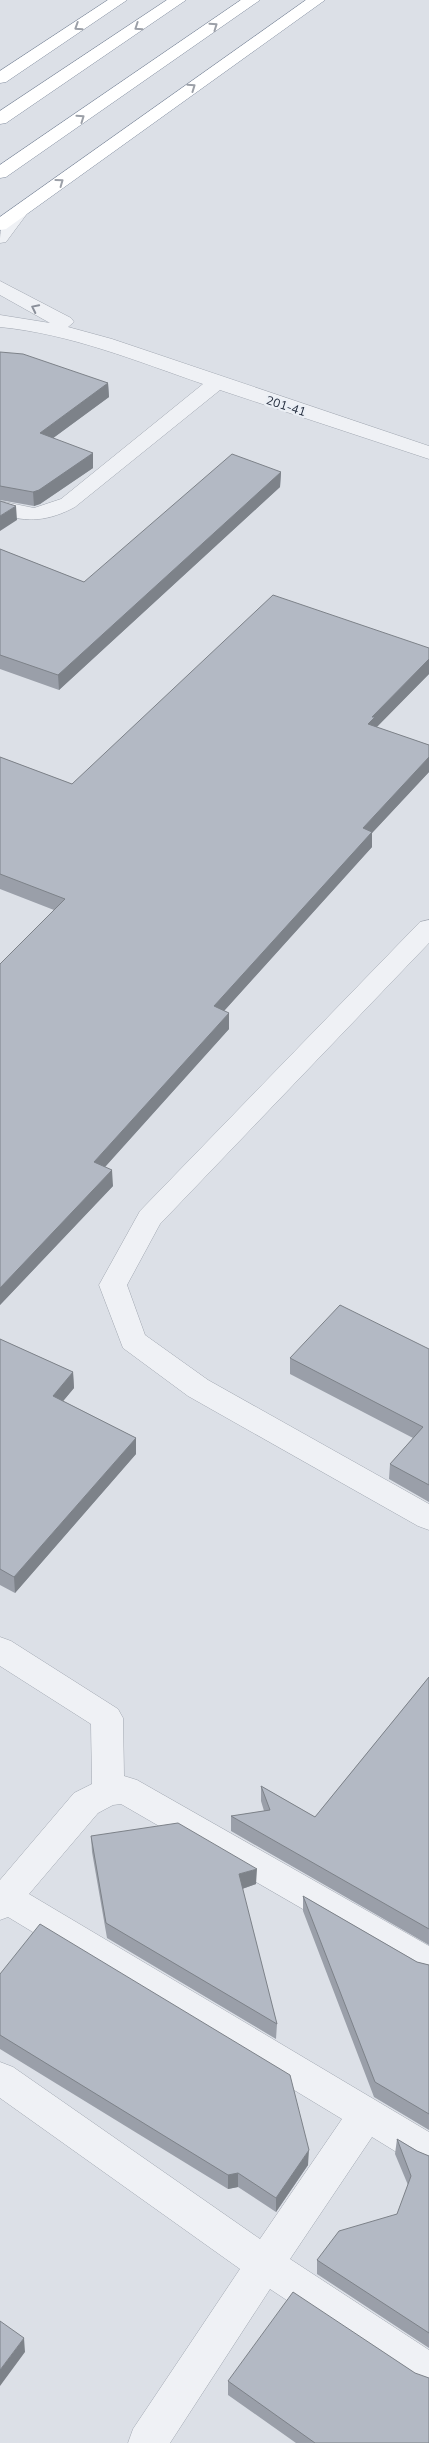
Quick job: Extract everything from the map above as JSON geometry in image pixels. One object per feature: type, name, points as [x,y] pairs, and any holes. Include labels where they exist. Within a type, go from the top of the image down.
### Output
[{"type":"highway","points":[[0,78],[119,0]]},
{"type":"highway","points":[[0,120],[178,0]]},
{"type":"highway","points":[[0,173],[252,0]]},
{"type":"highway","points":[[0,225],[317,0]]},
{"type":"street","points":[[0,238],[20,211]]},
{"type":"street","name":"201-41","points":[[0,287],[65,322],[143,357]]},
{"type":"street","name":"201-41","points":[[0,321],[68,333],[429,453]]},
{"type":"street","points":[[0,507],[23,516],[53,511],[68,503],[217,382]]},
{"type":"street","points":[[429,928],[150,1218],[113,1285],[133,1341],[198,1388],[429,1518]]},
{"type":"street","points":[[0,1650],[107,1718],[108,1791]]},
{"type":"street","points":[[429,1964],[125,1790],[108,1791],[86,1803],[3,1901],[429,2152]]},
{"type":"street","points":[[0,2078],[264,2264],[429,2372]]},
{"type":"street","points":[[147,2443],[264,2264],[366,2115]]},
{"type":"building","points":[[0,352],[23,354],[108,383],[40,433],[93,453],[39,490],[33,492],[0,486]]},
{"type":"building","points":[[232,454],[281,472],[58,675],[0,655],[0,549],[84,582]]},
{"type":"building","points":[[0,501],[16,506],[0,516]]},
{"type":"building","points":[[273,595],[429,648],[429,659],[372,717],[375,717],[368,724],[429,745],[429,757],[363,828],[372,832],[214,1006],[229,1013],[94,1162],[112,1170],[0,1288],[0,964],[65,899],[0,874],[0,757],[72,784]]},
{"type":"building","points":[[340,1305],[429,1349],[429,1485],[390,1464],[423,1427],[290,1358]]},
{"type":"building","points":[[0,1339],[73,1372],[53,1396],[136,1438],[14,1577],[0,1569]]},
{"type":"building","points":[[429,1677],[429,1929],[231,1816],[270,1810],[261,1786],[315,1817]]},
{"type":"building","points":[[178,1823],[257,1869],[239,1874],[277,2024],[106,1923],[91,1836]]},
{"type":"building","points":[[303,1896],[417,1962],[429,1965],[429,2114],[375,2082]]},
{"type":"building","points":[[40,1924],[290,2075],[309,2150],[276,2198],[238,2173],[228,2175],[0,2035],[0,1974]]},
{"type":"building","points":[[397,2139],[429,2156],[429,2333],[317,2260],[339,2231],[397,2214],[411,2176]]},
{"type":"building","points":[[293,2292],[415,2373],[429,2378],[429,2443],[315,2443],[228,2381]]},
{"type":"building","points":[[0,2321],[24,2338],[0,2370]]}]
